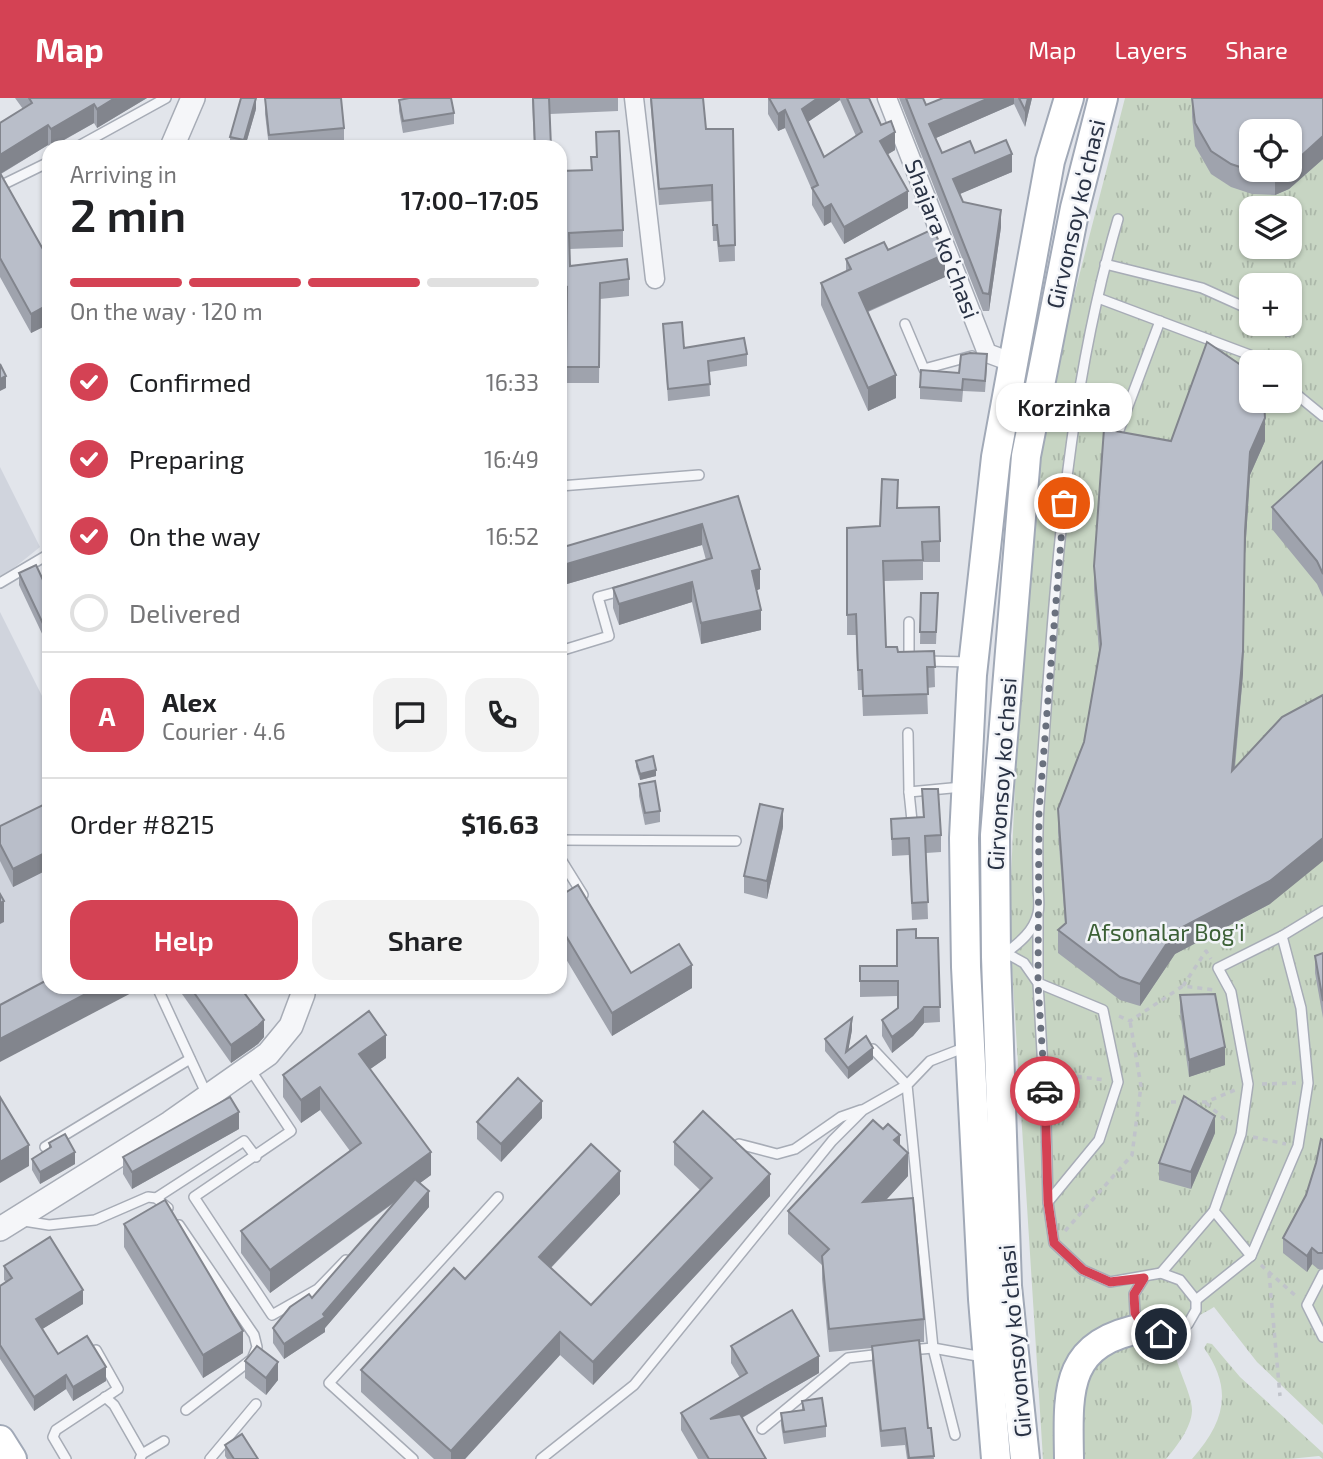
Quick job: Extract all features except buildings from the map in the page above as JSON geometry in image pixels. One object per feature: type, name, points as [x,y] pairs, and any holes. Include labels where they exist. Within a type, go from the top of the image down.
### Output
[{"type":"main road","name":"Girvonsoy koʻchasi","points":[[996,1459],[966,967],[964,838],[973,662],[996,457],[1050,162],[1069,98]]},
{"type":"main road","name":"Girvonsoy koʻchasi","points":[[1025,1459],[1007,1286],[1000,1042],[1001,955],[995,835],[1026,456],[1075,208],[1103,98]]},
{"type":"main road","points":[[966,967],[1001,955]]},
{"type":"main road","points":[[971,1045],[1000,1042]]},
{"type":"main road","points":[[1069,1459],[1070,1385],[1084,1356],[1111,1337],[1144,1328]]},
{"type":"main road","points":[[0,1440],[12,1459]]},
{"type":"street","points":[[175,140],[193,98]]},
{"type":"street","points":[[634,98],[655,279]]},
{"type":"street","name":"Shajara koʻchasi","points":[[887,98],[987,353]]},
{"type":"street","points":[[987,353],[1014,363]]},
{"type":"street","points":[[8,1225],[170,1123],[268,1054],[291,1026],[303,994]]},
{"type":"lane","points":[[90,140],[166,98]]},
{"type":"lane","points":[[0,186],[42,165]]},
{"type":"lane","points":[[1118,219],[1105,264],[1079,389],[1064,503],[1039,811],[1038,984],[1048,1202],[1054,1243],[1083,1270],[1110,1282],[1161,1273],[1214,1210],[1241,1134],[1248,1084],[1231,992],[1218,968],[1282,936],[1323,911]]},
{"type":"lane","points":[[1105,264],[1202,288],[1239,305]]},
{"type":"lane","points":[[1098,298],[1239,351]]},
{"type":"lane","points":[[1118,433],[1160,321]]},
{"type":"lane","points":[[905,324],[923,369],[987,353]]},
{"type":"lane","points":[[1302,398],[1323,416]]},
{"type":"lane","points":[[567,485],[699,475]]},
{"type":"lane","points":[[0,583],[42,558]]},
{"type":"lane","points":[[567,649],[608,636],[598,597],[638,586]]},
{"type":"lane","points":[[909,622],[908,661],[973,662]]},
{"type":"lane","points":[[908,733],[912,821]]},
{"type":"lane","points":[[909,792],[967,786]]},
{"type":"lane","points":[[567,840],[736,841]]},
{"type":"lane","points":[[567,869],[587,902]]},
{"type":"lane","points":[[1001,955],[1021,942],[1030,931],[1038,912]]},
{"type":"lane","points":[[1196,1300],[1251,1256],[1298,1146],[1308,1083],[1301,1007],[1282,936]]},
{"type":"lane","points":[[1001,955],[1024,963],[1038,984],[1104,1010],[1118,1082],[1099,1140],[1048,1202]]},
{"type":"lane","points":[[159,994],[207,1097]]},
{"type":"lane","points":[[739,1144],[777,1154],[795,1149],[841,1117],[863,1110],[907,1085],[930,1061],[971,1045]]},
{"type":"lane","points":[[873,1049],[907,1085],[933,1348],[956,1435]]},
{"type":"lane","points":[[45,1147],[190,1059]]},
{"type":"lane","points":[[249,1067],[291,1131],[194,1198],[272,1315],[318,1289],[352,1254]]},
{"type":"lane","points":[[541,1459],[634,1385],[832,1141],[863,1110]]},
{"type":"lane","points":[[156,1198],[244,1142],[256,1157]]},
{"type":"lane","points":[[8,1225],[72,1225],[95,1220],[148,1197],[164,1203],[254,1335],[257,1347],[251,1359],[186,1410]]},
{"type":"lane","points":[[413,1459],[329,1383],[498,1197]]},
{"type":"lane","points":[[1214,1210],[1251,1256]]},
{"type":"lane","points":[[1144,1278],[1134,1294],[1135,1313],[1144,1328],[1161,1334],[1178,1331],[1188,1324],[1196,1310],[1196,1300],[1180,1280],[1161,1273]]},
{"type":"lane","points":[[1323,1274],[1307,1306],[1323,1337]]},
{"type":"lane","points":[[762,1429],[848,1358],[933,1348],[988,1358]]},
{"type":"lane","points":[[66,1459],[53,1437],[56,1430],[118,1390],[96,1350]]},
{"type":"lane","points":[[105,1397],[114,1405],[141,1456],[164,1441]]},
{"type":"lane","points":[[210,1459],[256,1404]]},
{"type":"path","points":[[1129,1021],[1184,986],[1206,951],[1218,968]]},
{"type":"path","points":[[1184,986],[1231,992]]},
{"type":"path","points":[[1104,1010],[1129,1021]]},
{"type":"path","points":[[1054,1243],[1132,1155],[1141,1086],[1129,1021]]},
{"type":"path","points":[[1044,1072],[1141,1086]]},
{"type":"path","points":[[1206,1102],[1241,1134],[1298,1146]]},
{"type":"path","points":[[1251,1256],[1307,1306]]},
{"type":"path","points":[[1269,1273],[1280,1396]]},
{"type":"shaded area","points":[[0,467],[40,547],[0,579]]},
{"type":"shaded area","points":[[0,612],[42,696],[42,992],[0,1023]]},
{"type":"green space","name":"Afsonalar Bog'i","points":[[1125,98],[1323,98],[1323,1425],[1257,1362],[1214,1307],[1185,1324],[1174,1339],[1176,1358],[1192,1411],[1179,1443],[1166,1459],[1043,1459],[1009,922],[1029,470]]},
{"type":"green space","points":[[1207,1343],[1212,1344],[1240,1377],[1323,1453],[1323,1459],[1319,1456],[1289,1459],[1192,1459],[1212,1432],[1221,1406],[1219,1378],[1204,1348]]},
{"type":"way so far","points":[[1045,1091],[1038,984],[1039,811],[1064,503]]},
{"type":"place","name":"Korzinka","points":[[1064,503]]},
{"type":"route","points":[[1045,1091],[1048,1202],[1054,1243],[1083,1270],[1110,1282],[1144,1278],[1134,1294],[1135,1313],[1144,1328],[1161,1334]]}]
